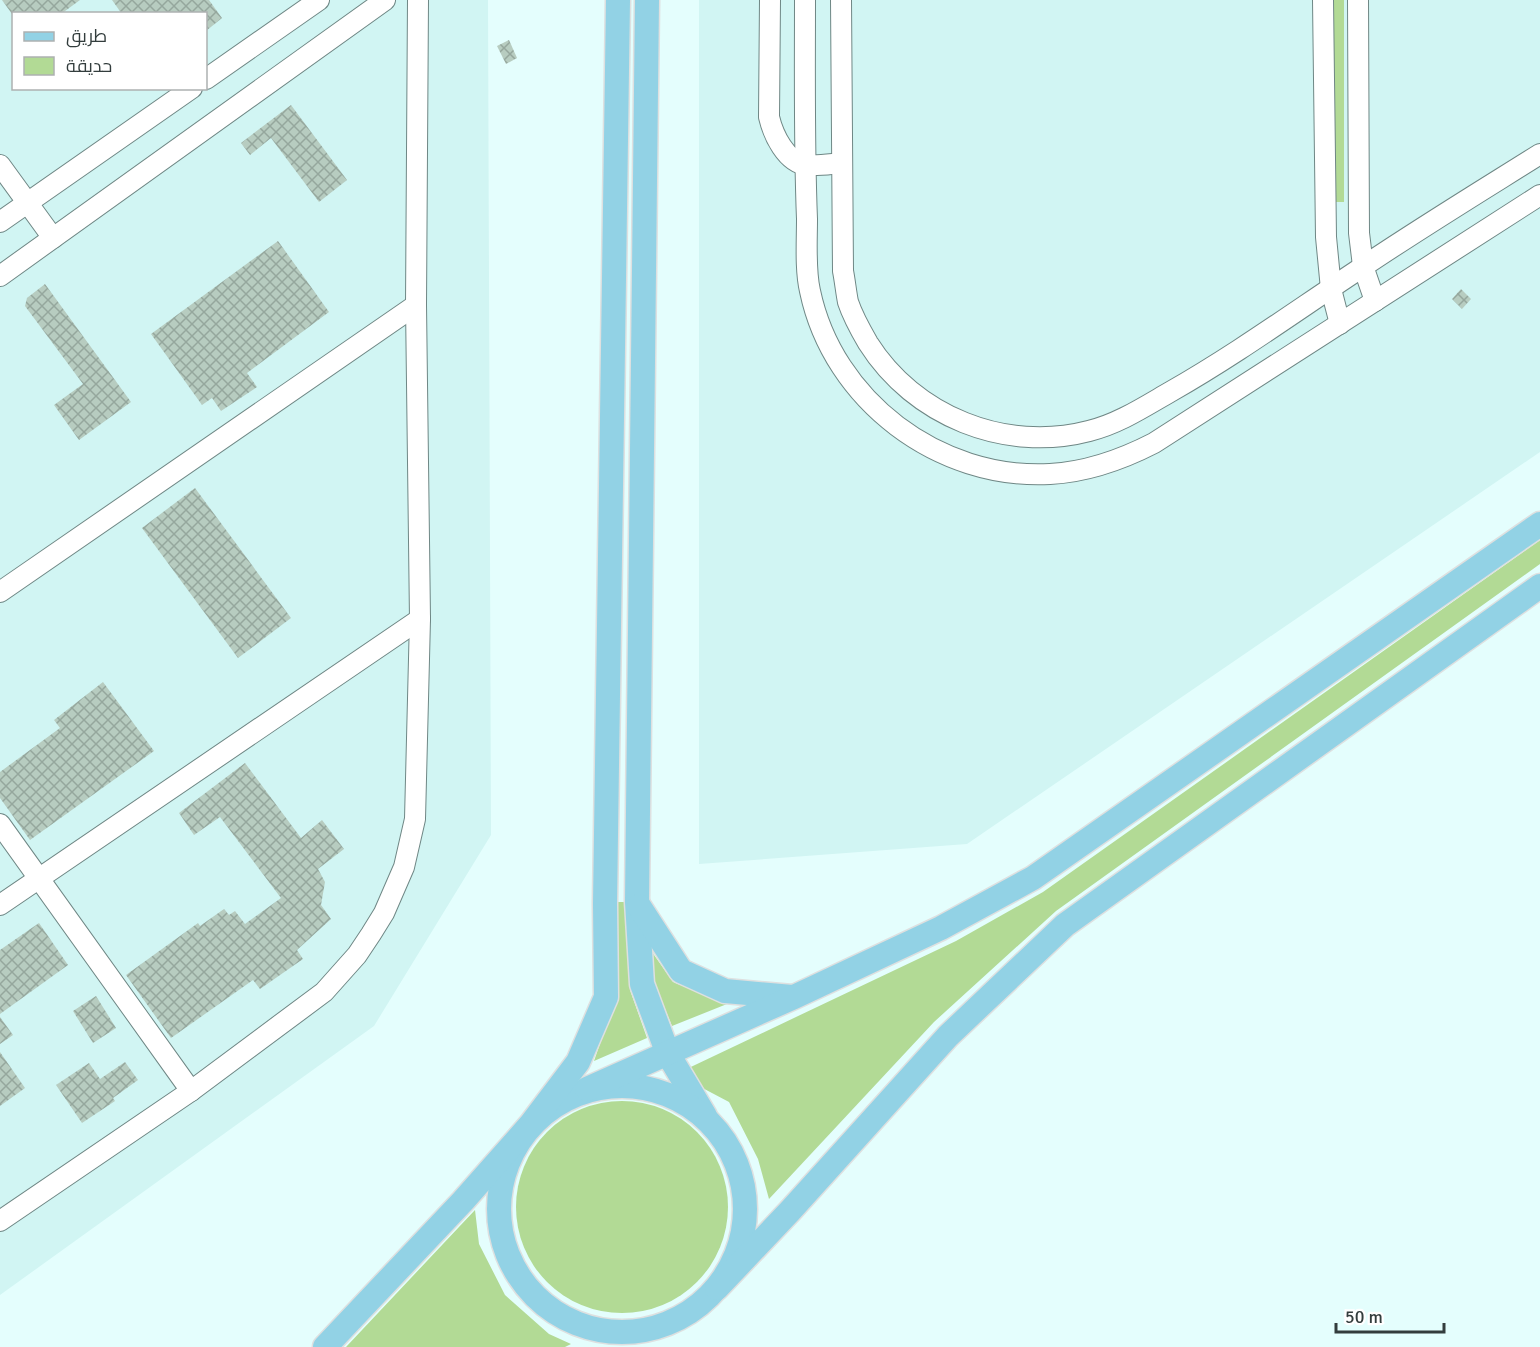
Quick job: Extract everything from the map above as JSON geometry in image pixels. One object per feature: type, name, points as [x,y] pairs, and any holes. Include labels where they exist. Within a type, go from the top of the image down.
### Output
[{"type":"main road","points":[[618,0],[605,904],[606,997],[578,1062],[531,1124],[508,1159],[498,1200],[502,1243],[520,1281],[550,1311],[588,1329],[630,1333],[672,1323]]},
{"type":"main road","points":[[647,0],[637,902],[642,984],[668,1054],[705,1116],[729,1145],[743,1180],[746,1218],[737,1255],[717,1288]]},
{"type":"main road","points":[[325,1347],[463,1201],[531,1124],[557,1103],[794,998],[941,928],[1033,878],[1540,524]]},
{"type":"main road","points":[[630,1345],[697,1308],[790,1211],[948,1036],[1065,925],[1540,586]]},
{"type":"main road","points":[[637,902],[681,971],[725,991],[794,998]]},
{"type":"main road","points":[[587,1089],[629,1084],[670,1094],[705,1116]]},
{"type":"street","points":[[207,78],[319,0]]},
{"type":"street","points":[[0,276],[385,0]]},
{"type":"street","points":[[0,1221],[191,1091],[324,992],[357,955],[384,913],[404,867],[415,819],[420,619],[416,304],[418,0]]},
{"type":"street","points":[[770,0],[769,117],[771,127],[781,145],[804,165],[841,163]]},
{"type":"street","points":[[805,0],[804,165],[809,290],[820,325],[836,358],[863,395],[882,415],[911,437],[943,454],[977,466],[1013,473],[1050,474],[1086,470],[1122,459],[1154,443],[1540,195]]},
{"type":"street","points":[[841,0],[843,271],[849,303],[860,331],[876,356],[896,379],[918,398],[953,418],[1000,434],[1059,437],[1117,422],[1193,379],[1363,266],[1538,159]]},
{"type":"street","points":[[1323,0],[1326,237],[1331,289],[1340,324]]},
{"type":"street","points":[[1358,0],[1359,233],[1363,266],[1375,302]]},
{"type":"street","points":[[0,222],[189,90]]},
{"type":"street","points":[[0,165],[53,238]]},
{"type":"street","points":[[0,592],[416,304]]},
{"type":"street","points":[[0,905],[420,619]]},
{"type":"street","points":[[0,824],[191,1091]]},
{"type":"shaded area","points":[[0,0],[488,0],[491,835],[374,1026],[0,1295]]},
{"type":"shaded area","points":[[699,0],[1540,0],[1540,452],[967,844],[699,864]]},
{"type":"green space","points":[[1327,0],[1344,0],[1344,202],[1327,202]]},
{"type":"green space","points":[[1540,540],[1540,564],[1056,911],[934,1022],[769,1199],[758,1159],[729,1102],[676,1074],[956,941],[1043,892]]},
{"type":"green space","points":[[616,902],[627,902],[630,990],[647,1038],[594,1061],[616,998]]},
{"type":"green space","points":[[652,952],[673,982],[727,1004],[672,1026],[654,982]]},
{"type":"green space","points":[[622,1101],[643,1103],[662,1109],[681,1119],[697,1132],[710,1148],[720,1167],[726,1186],[728,1207],[726,1228],[720,1247],[710,1266],[697,1282],[681,1295],[662,1305],[643,1311],[622,1313],[601,1311],[582,1305],[563,1295],[547,1282],[534,1266],[524,1247],[518,1228],[516,1207],[518,1186],[524,1167],[534,1148],[547,1132],[563,1119],[582,1109],[601,1103]]},
{"type":"green space","points":[[475,1210],[479,1244],[505,1295],[549,1334],[571,1344],[565,1347],[346,1347]]},
{"type":"building","points":[[2,0],[80,0],[64,12],[12,12],[12,14]]},
{"type":"building","points":[[112,0],[209,0],[222,18],[207,30],[207,12],[121,12]]},
{"type":"building","points":[[509,40],[517,58],[506,64],[497,46]]},
{"type":"building","points":[[291,105],[347,180],[319,202],[271,138],[250,155],[241,143]]},
{"type":"building","points":[[278,241],[329,312],[247,373],[257,387],[221,411],[212,398],[202,405],[151,334]]},
{"type":"building","points":[[45,284],[131,402],[79,440],[54,405],[83,384],[25,306],[27,298]]},
{"type":"building","points":[[1461,289],[1471,299],[1462,309],[1452,299]]},
{"type":"building","points":[[195,488],[291,618],[238,658],[142,528]]},
{"type":"building","points":[[103,682],[154,751],[30,840],[0,798],[0,772],[60,728],[54,720]]},
{"type":"building","points":[[245,763],[301,838],[322,820],[344,849],[318,869],[325,882],[321,905],[331,919],[297,950],[303,959],[260,989],[253,980],[171,1038],[126,975],[198,923],[200,926],[224,909],[229,915],[235,911],[245,924],[281,898],[220,817],[194,835],[179,813]]},
{"type":"building","points":[[39,923],[68,965],[0,1014],[0,950]]},
{"type":"building","points":[[96,996],[116,1028],[93,1043],[73,1011]]},
{"type":"building","points":[[0,1017],[13,1035],[0,1044]]},
{"type":"building","points":[[0,1052],[25,1088],[0,1106]]},
{"type":"building","points":[[125,1062],[138,1080],[113,1098],[115,1101],[82,1123],[56,1085],[89,1063],[100,1079]]}]
